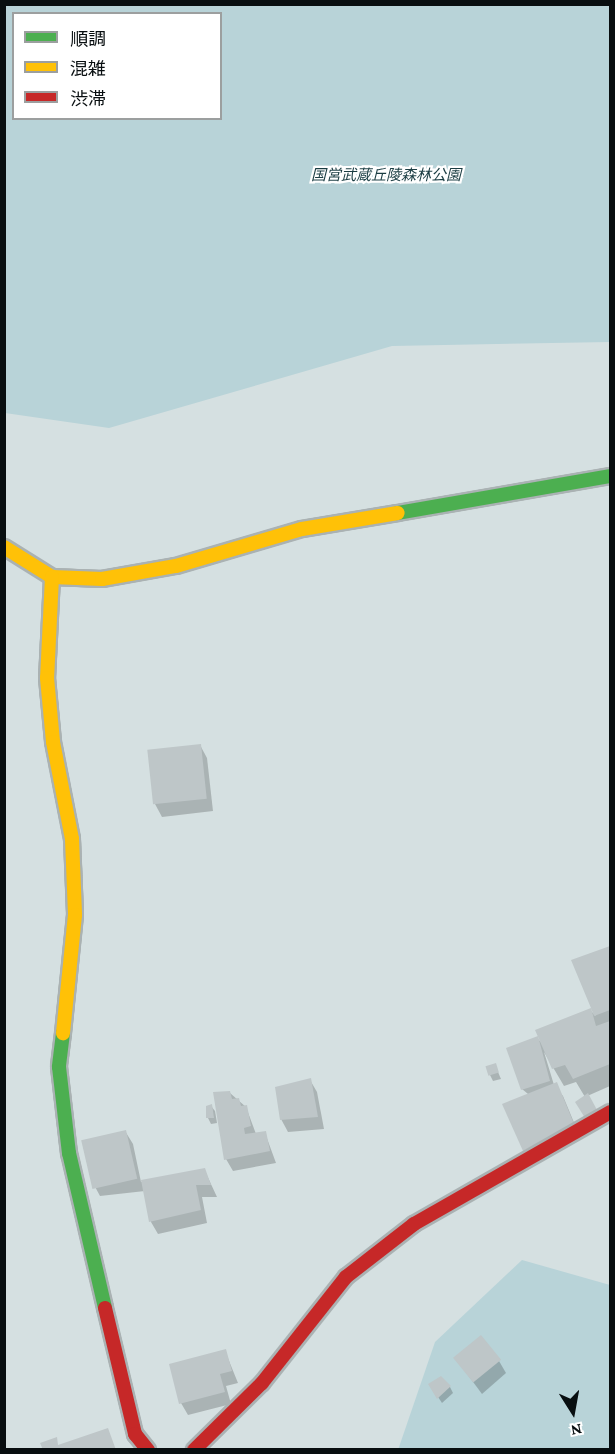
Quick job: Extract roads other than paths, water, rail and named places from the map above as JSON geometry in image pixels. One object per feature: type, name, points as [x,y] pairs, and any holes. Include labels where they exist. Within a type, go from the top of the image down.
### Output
[{"type":"street","points":[[4,547],[52,577],[102,579],[165,568],[302,530],[610,476]]},
{"type":"street","points":[[52,577],[47,678],[53,742],[72,839],[75,915],[59,1067],[66,1132],[135,1434],[148,1449]]},
{"type":"street","points":[[194,1449],[262,1383],[346,1277],[414,1224],[610,1112]]},
{"type":"park label","name":"国営武蔵丘陵森林公園","points":[[386,176]]}]
